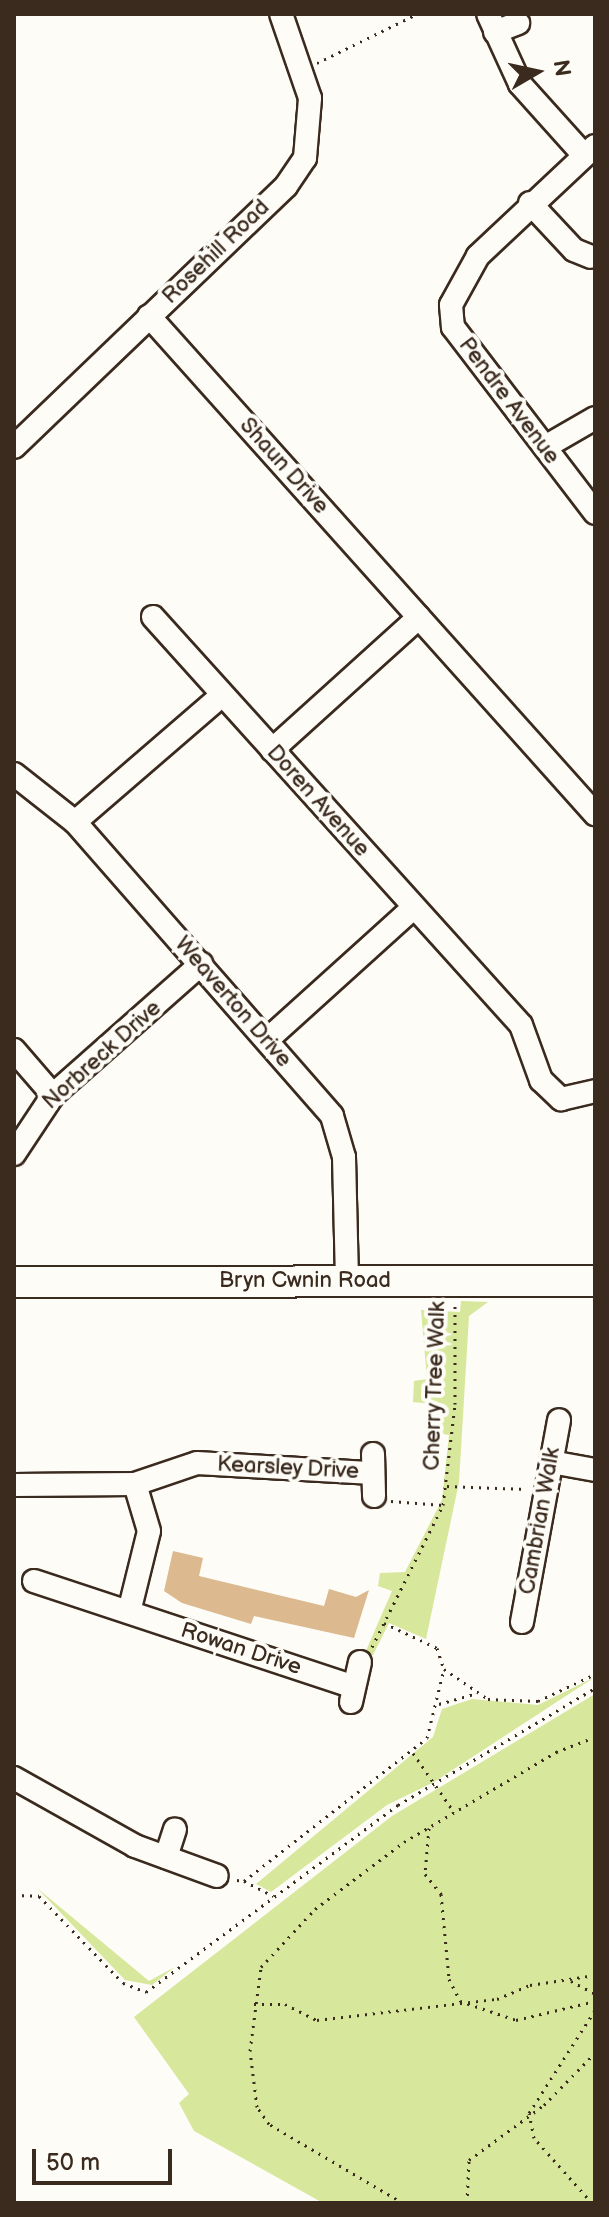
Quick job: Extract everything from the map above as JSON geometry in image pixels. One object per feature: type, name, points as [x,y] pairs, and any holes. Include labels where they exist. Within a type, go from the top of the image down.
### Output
[{"type":"street","name":"Rosehill Road","points":[[14,447],[286,186],[305,158],[311,128],[303,70],[281,14]]},
{"type":"street","points":[[518,23],[492,23],[520,84],[588,150]]},
{"type":"street","name":"Pendre Avenue","points":[[588,150],[478,256],[451,305],[453,327],[595,513]]},
{"type":"street","points":[[530,203],[574,250],[591,257]]},
{"type":"street","name":"Shaun Drive","points":[[149,316],[595,814]]},
{"type":"street","points":[[545,447],[595,418]]},
{"type":"street","name":"Doren Avenue","points":[[154,617],[521,1025],[541,1080],[561,1099],[595,1091]]},
{"type":"street","points":[[272,750],[419,617]]},
{"type":"street","points":[[75,822],[222,695]]},
{"type":"street","name":"Weaverton Drive","points":[[14,774],[75,822],[332,1116],[344,1157],[347,1281]]},
{"type":"street","points":[[267,1040],[414,907]]},
{"type":"street","name":"Norbreck Drive","points":[[14,1154],[53,1095],[201,964]]},
{"type":"street","points":[[14,1050],[53,1095]]},
{"type":"street","name":"Bryn Cwnin Road","points":[[14,1282],[595,1281]]},
{"type":"street","name":"Cambrian Walk","points":[[522,1622],[559,1420]]},
{"type":"street","points":[[551,1462],[595,1470]]},
{"type":"street","name":"Kearsley Drive","points":[[14,1485],[135,1484],[197,1463],[373,1463],[374,1496]]},
{"type":"street","points":[[129,1612],[149,1531],[135,1484]]},
{"type":"street","name":"Rowan Drive","points":[[34,1581],[129,1612],[352,1694],[360,1662]]},
{"type":"street","points":[[14,1778],[166,1857],[217,1876]]},
{"type":"street","points":[[166,1857],[175,1829]]},
{"type":"path","points":[[303,70],[417,14]]},
{"type":"path","name":"Cherry Tree Walk","points":[[360,1662],[384,1623],[443,1505],[447,1486],[455,1280]]},
{"type":"path","points":[[447,1486],[546,1490]]},
{"type":"path","points":[[374,1496],[443,1505]]},
{"type":"path","points":[[244,1881],[413,1753],[431,1732],[444,1669],[437,1648],[384,1623]]},
{"type":"path","points":[[444,1669],[474,1694]]},
{"type":"path","points":[[439,1704],[474,1694],[524,1704],[595,1674]]},
{"type":"path","points":[[14,1895],[39,1896],[123,1983],[146,1992],[398,1805],[437,1787],[595,1688]]},
{"type":"path","points":[[403,2203],[269,2124],[251,2088],[254,2004],[261,1967],[277,1942],[429,1828],[595,1737]]},
{"type":"path","points":[[413,1753],[455,1813]]},
{"type":"path","points":[[429,1828],[425,1874],[441,1894],[449,1979],[460,2001],[516,2020],[595,2001]]},
{"type":"path","points":[[217,1876],[244,1881],[274,1897]]},
{"type":"path","points":[[254,2004],[285,2004],[317,2020],[460,2001],[595,1975]]},
{"type":"path","points":[[571,1981],[595,1994]]},
{"type":"path","points":[[592,2203],[534,2138],[529,2113],[595,2010]]},
{"type":"path","points":[[467,2203],[469,2160],[529,2113],[595,2053]]},
{"type":"green space","points":[[461,1301],[488,1302],[469,1316],[459,1482],[426,1639],[389,1623],[373,1655],[365,1653],[392,1591],[378,1586],[380,1573],[405,1572],[442,1500],[449,1435],[431,1432],[433,1404],[413,1402],[414,1381],[427,1379],[421,1310],[460,1312]]},
{"type":"green space","points":[[595,1677],[434,1782],[387,1805],[271,1892],[256,1884],[433,1737],[442,1709],[472,1699],[538,1705]]},
{"type":"green space","points":[[595,1694],[595,2203],[323,2203],[194,2131],[179,2103],[189,2094],[134,2017],[392,1816]]},
{"type":"green space","points":[[37,1888],[149,1981],[175,1967],[152,1985],[125,1980]]},
{"type":"building","points":[[173,1551],[203,1558],[199,1576],[324,1606],[329,1589],[356,1597],[369,1590],[354,1638],[254,1616],[251,1624],[182,1603],[164,1591]]}]
